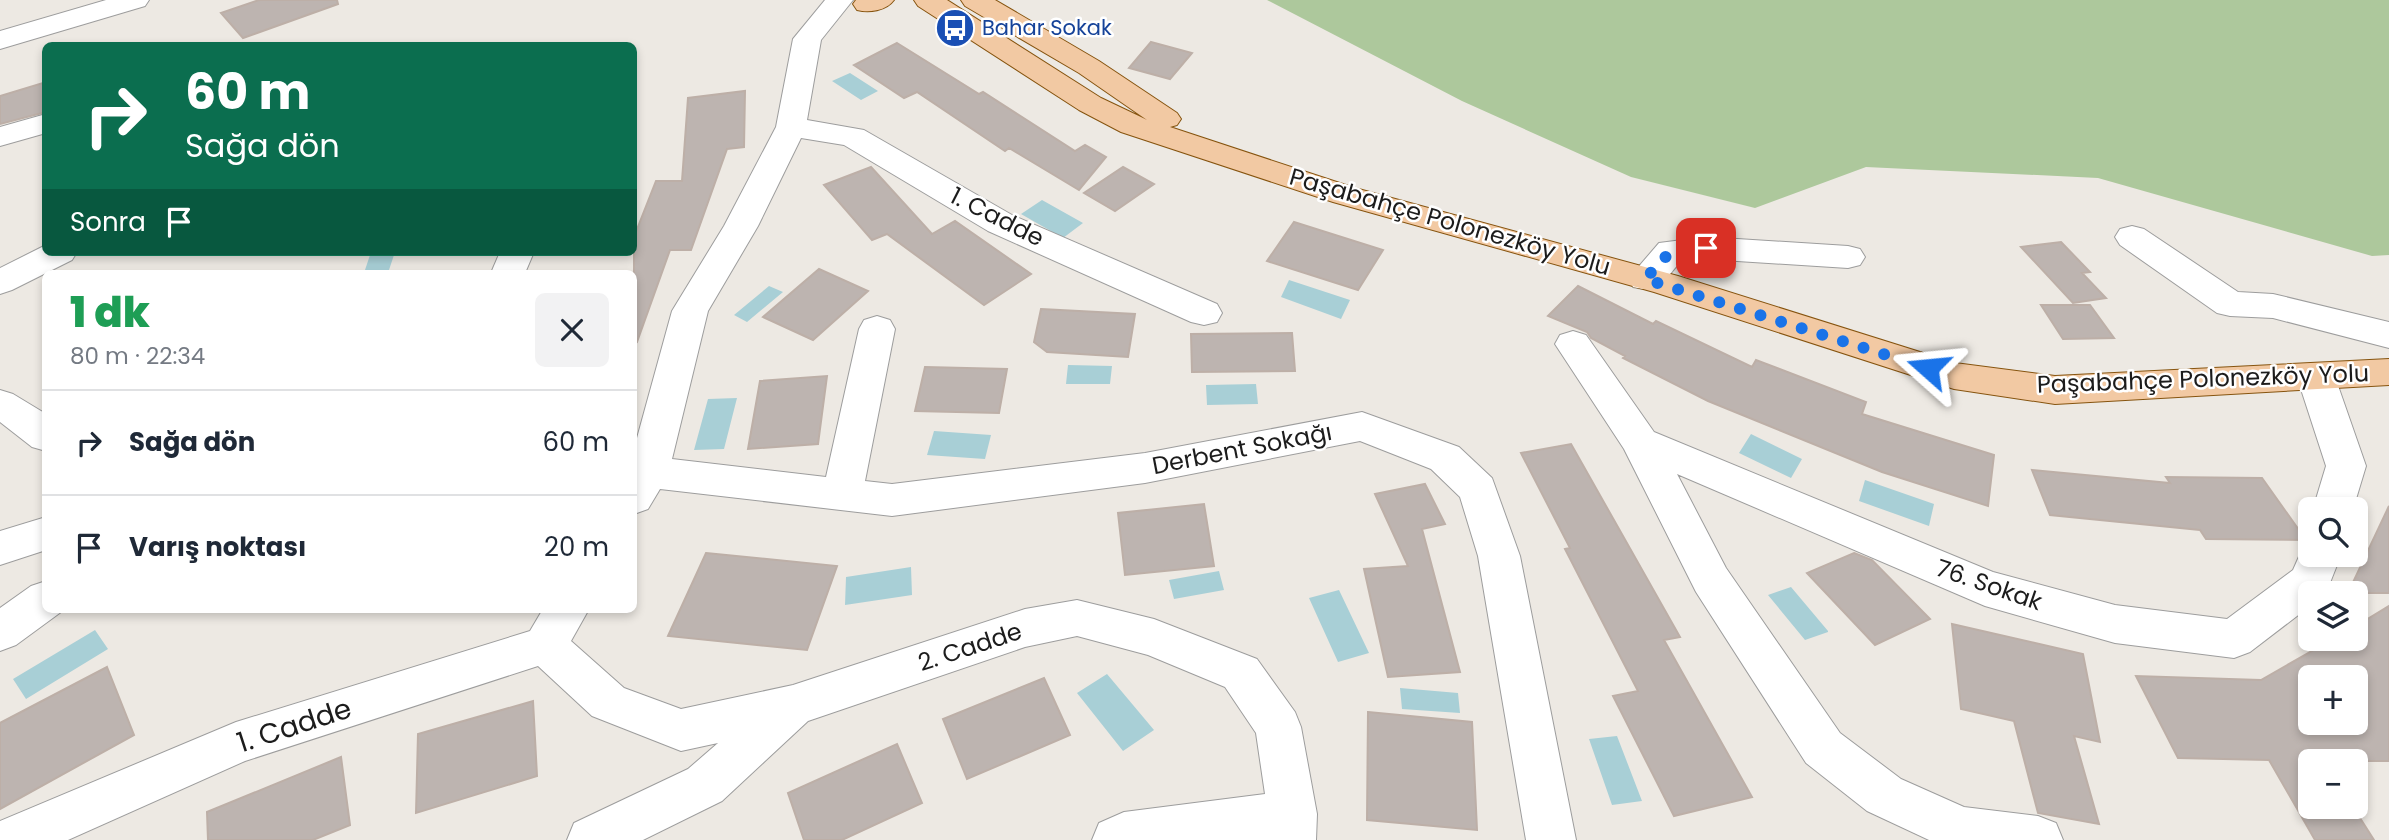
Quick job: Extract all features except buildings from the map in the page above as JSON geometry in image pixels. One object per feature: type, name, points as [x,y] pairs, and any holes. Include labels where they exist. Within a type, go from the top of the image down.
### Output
[{"type":"main road","name":"Paşabahçe Polonezköy Yolu","points":[[954,1],[1043,40],[1089,67],[1211,149]]},
{"type":"main road","name":"Paşabahçe Polonezköy Yolu","points":[[954,1],[1090,104],[1132,125],[1345,195],[1645,279],[1954,376],[2055,390],[2389,372]]},
{"type":"street","points":[[0,40],[135,0]]},
{"type":"street","points":[[639,478],[690,311],[741,226],[791,127],[807,39],[839,0]]},
{"type":"street","points":[[803,58],[838,36],[873,1]]},
{"type":"street","points":[[0,137],[42,124]]},
{"type":"street","name":"1. Cadde","points":[[791,127],[853,136],[1000,223],[1204,313]]},
{"type":"street","points":[[2132,237],[2230,304],[2273,306],[2389,335]]},
{"type":"street","points":[[1645,279],[1671,251],[1706,248],[1849,257]]},
{"type":"street","points":[[0,282],[52,256]]},
{"type":"street","points":[[842,495],[877,329]]},
{"type":"street","points":[[1573,344],[1640,442],[1711,580],[1823,748],[1884,795],[1961,830],[2038,840]]},
{"type":"street","points":[[2316,377],[2346,466],[2337,497]]},
{"type":"street","points":[[0,404],[31,423],[42,433]]},
{"type":"street","name":"Derbent Sokağı","points":[[639,478],[892,500],[1145,468],[1362,426],[1445,458],[1478,489],[1499,556],[1552,840]]},
{"type":"street","name":"76. Sokak","points":[[1640,442],[1985,588],[2115,624],[2234,639],[2311,581],[2316,567]]},
{"type":"street","points":[[0,548],[42,534]]},
{"type":"street","points":[[0,632],[42,602]]},
{"type":"street","name":"2. Cadde","points":[[556,627],[608,702],[681,730],[793,706],[1025,628],[1077,618],[1154,638],[1241,673],[1278,727],[1292,827]]},
{"type":"street","name":"1. Cadde","points":[[12,840],[236,743],[556,627]]},
{"type":"street","points":[[592,840],[705,785],[793,706]]},
{"type":"street","points":[[1117,840],[1124,836],[1292,827]]},
{"type":"green space","points":[[1267,0],[2389,0],[2389,255],[2372,256],[2098,178],[1866,167],[1755,208],[1631,177],[1462,101]]},
{"type":"water","points":[[850,73],[878,91],[861,100],[832,81]]},
{"type":"water","points":[[1042,200],[1083,223],[1063,238],[1021,214]]},
{"type":"water","points":[[370,256],[394,256],[389,270],[365,270]]},
{"type":"water","points":[[1289,280],[1350,300],[1341,319],[1281,297]]},
{"type":"water","points":[[769,286],[783,292],[747,322],[734,315]]},
{"type":"water","points":[[1068,365],[1112,366],[1110,384],[1066,384]]},
{"type":"water","points":[[1256,384],[1258,404],[1207,405],[1206,385]]},
{"type":"water","points":[[737,398],[724,449],[694,450],[708,399]]},
{"type":"water","points":[[934,431],[991,435],[985,459],[927,455]]},
{"type":"water","points":[[1751,434],[1802,459],[1791,478],[1739,453]]},
{"type":"water","points":[[1865,480],[1934,504],[1929,526],[1859,501]]},
{"type":"water","points":[[911,567],[912,595],[845,605],[846,577]]},
{"type":"water","points":[[1219,571],[1224,590],[1174,599],[1169,580]]},
{"type":"water","points":[[1791,587],[1828,632],[1805,640],[1768,595]]},
{"type":"water","points":[[1339,590],[1369,653],[1338,662],[1309,598]]},
{"type":"water","points":[[95,630],[108,649],[26,699],[13,679]]},
{"type":"water","points":[[1107,674],[1154,730],[1123,751],[1077,693]]},
{"type":"water","points":[[1400,688],[1458,693],[1460,713],[1402,709]]},
{"type":"water","points":[[1617,736],[1642,801],[1612,805],[1589,739]]},
{"type":"place","name":"Bahar Sokak","points":[[955,28]]},
{"type":"route","points":[[1706,248],[1671,251],[1645,279],[1928,368]]}]
